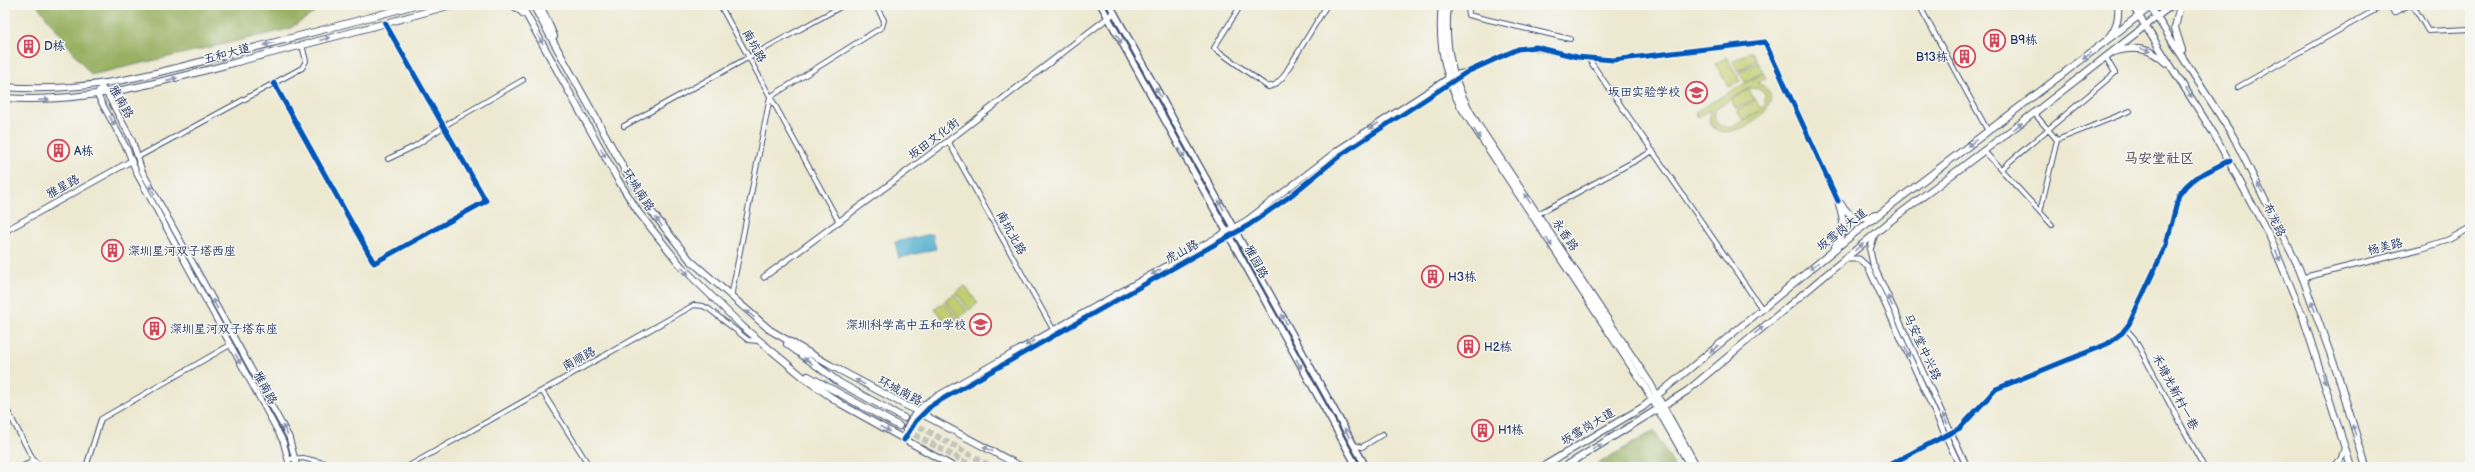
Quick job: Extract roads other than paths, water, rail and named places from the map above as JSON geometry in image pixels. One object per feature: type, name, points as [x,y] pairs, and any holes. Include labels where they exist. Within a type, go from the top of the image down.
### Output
[{"type":"main road","name":"五和大道","points":[[5,86],[50,89],[100,85],[172,69],[415,5]]},
{"type":"main road","name":"五和大道","points":[[5,98],[49,100],[98,96],[173,79],[451,5]]},
{"type":"main road","points":[[513,5],[529,20]]},
{"type":"main road","name":"环城南路","points":[[521,5],[618,180],[647,224],[682,267],[776,356],[841,404],[954,467]]},
{"type":"main road","name":"环城南路","points":[[533,5],[648,207],[690,260],[731,297],[821,371],[904,418]]},
{"type":"main road","points":[[540,5],[550,25],[557,49],[548,54]]},
{"type":"main road","name":"雅园路","points":[[1101,5],[1357,467]]},
{"type":"main road","name":"雅园路","points":[[1110,5],[1366,467]]},
{"type":"main road","name":"永香路","points":[[1442,5],[1441,44],[1451,79],[1473,128],[1654,396]]},
{"type":"main road","name":"永香路","points":[[1448,5],[1447,43],[1451,79],[1654,396],[1697,467]]},
{"type":"main road","points":[[2103,43],[2116,25],[2119,15],[2118,5]]},
{"type":"main road","name":"布龙路","points":[[2132,5],[2140,15],[2144,26],[2230,160],[2270,237],[2289,280],[2319,362],[2351,467]]},
{"type":"main road","name":"坂雪岗大道","points":[[1564,467],[1687,391],[1875,233],[2034,113],[2107,54],[2172,5]]},
{"type":"main road","points":[[2180,5],[2175,28],[2186,61]]},
{"type":"main road","name":"坂雪岗大道","points":[[1542,467],[1643,407],[1654,396],[1828,254],[2151,6]]},
{"type":"main road","name":"布龙路","points":[[2151,6],[2237,143],[2302,278],[2337,372],[2366,467]]},
{"type":"main road","points":[[2107,54],[2133,47],[2142,48],[2162,58],[2174,71]]},
{"type":"main road","points":[[1838,201],[1848,214],[1856,218],[1864,218],[1882,212]]},
{"type":"main road","points":[[1828,254],[1844,231],[1844,220],[1838,201]]},
{"type":"main road","name":"环城南路","points":[[770,330],[919,413],[1022,467]]},
{"type":"main road","name":"环城南路","points":[[776,356],[810,378],[899,426]]},
{"type":"main road","name":"永香路","points":[[1661,408],[1691,467]]},
{"type":"street","name":"南坑路","points":[[720,5],[839,222]]},
{"type":"street","points":[[624,126],[844,5]]},
{"type":"street","points":[[731,297],[770,97],[882,27],[884,20],[875,5]]},
{"type":"street","points":[[1242,5],[1214,48],[1268,87],[1276,85],[1283,77],[1327,5]]},
{"type":"street","points":[[1470,5],[1468,15],[1570,39]]},
{"type":"street","points":[[1919,5],[1988,131]]},
{"type":"street","points":[[2238,87],[2384,5]]},
{"type":"street","points":[[2390,5],[2394,13],[2409,5]]},
{"type":"street","points":[[2413,5],[2428,31],[2470,29]]},
{"type":"street","name":"坂田文化街","points":[[764,277],[948,141],[1114,13]]},
{"type":"street","points":[[274,83],[374,263],[486,202],[385,23]]},
{"type":"street","points":[[1467,72],[1518,50],[1530,47],[1588,58],[1626,59],[1764,42],[1838,201]]},
{"type":"street","points":[[138,158],[304,67],[306,61],[302,45]]},
{"type":"street","points":[[2001,169],[2115,73],[2107,54]]},
{"type":"street","points":[[1588,58],[1762,309]]},
{"type":"street","name":"虎山路","points":[[904,440],[919,413],[1055,332],[1235,230],[1268,206],[1339,148],[1451,79],[1467,72]]},
{"type":"street","points":[[388,158],[415,146],[444,128],[449,123],[523,80]]},
{"type":"street","name":"雅南路","points":[[100,85],[107,94],[135,146],[142,171],[289,437],[297,467]]},
{"type":"street","name":"雅南路","points":[[100,85],[98,96],[137,174],[283,441],[290,467]]},
{"type":"street","points":[[2057,140],[2130,111]]},
{"type":"street","points":[[2034,113],[2057,140]]},
{"type":"street","points":[[2040,212],[2057,140]]},
{"type":"street","name":"南坑北路","points":[[948,141],[1055,332]]},
{"type":"street","points":[[1538,214],[1652,151]]},
{"type":"street","points":[[1984,151],[2052,225]]},
{"type":"street","points":[[1885,467],[1966,423],[1996,389],[2107,344],[2126,329],[2166,245],[2179,195],[2195,178],[2230,160]]},
{"type":"street","name":"雅星路","points":[[5,231],[131,161]]},
{"type":"street","name":"杨美路","points":[[2302,278],[2429,246],[2448,240],[2470,228]]},
{"type":"street","name":"马安堂中兴路","points":[[1875,233],[1870,250],[1873,264],[1967,467]]},
{"type":"street","name":"马安堂中兴路","points":[[1842,260],[1853,257],[1864,262],[1868,267],[1960,467]]},
{"type":"street","name":"南顺路","points":[[407,467],[694,305],[703,306],[709,309],[748,340],[759,341]]},
{"type":"street","name":"禾塘光新村一巷","points":[[2126,329],[2134,338],[2204,467]]},
{"type":"street","points":[[86,467],[100,419],[230,345]]},
{"type":"street","points":[[542,391],[590,467]]},
{"type":"street","points":[[5,406],[37,467]]},
{"type":"street","points":[[1353,445],[1362,447],[1384,434]]},
{"type":"street","points":[[2334,467],[2341,459],[2345,446]]},
{"type":"street","points":[[1360,456],[1362,447]]},
{"type":"street","points":[[288,459],[312,459],[341,467]]},
{"type":"street","points":[[21,467],[34,461]]},
{"type":"street","points":[[34,461],[41,467]]},
{"type":"water","points":[[932,234],[936,249],[899,258],[895,242]]},
{"type":"tunnel","points":[[904,418],[992,467]]},
{"type":"tunnel","points":[[899,426],[974,467]]},
{"type":"place","name":"B9栋","points":[[1995,40]]},
{"type":"place","name":"D栋","points":[[28,46]]},
{"type":"place","name":"B13栋","points":[[1964,57]]},
{"type":"place","name":"坂田实验学校","points":[[1696,92]]},
{"type":"place","name":"A栋","points":[[59,151]]},
{"type":"place","name":"深圳星河双子塔西座","points":[[112,251]]},
{"type":"place","name":"H3栋","points":[[1432,277]]},
{"type":"place","name":"深圳科学高中五和学校","points":[[981,325]]},
{"type":"place","name":"深圳星河双子塔东座","points":[[155,329]]},
{"type":"place","name":"H2栋","points":[[1468,347]]},
{"type":"place","name":"H1栋","points":[[1483,430]]},
{"type":"district","name":"马安堂社区","points":[[2159,158]]}]
